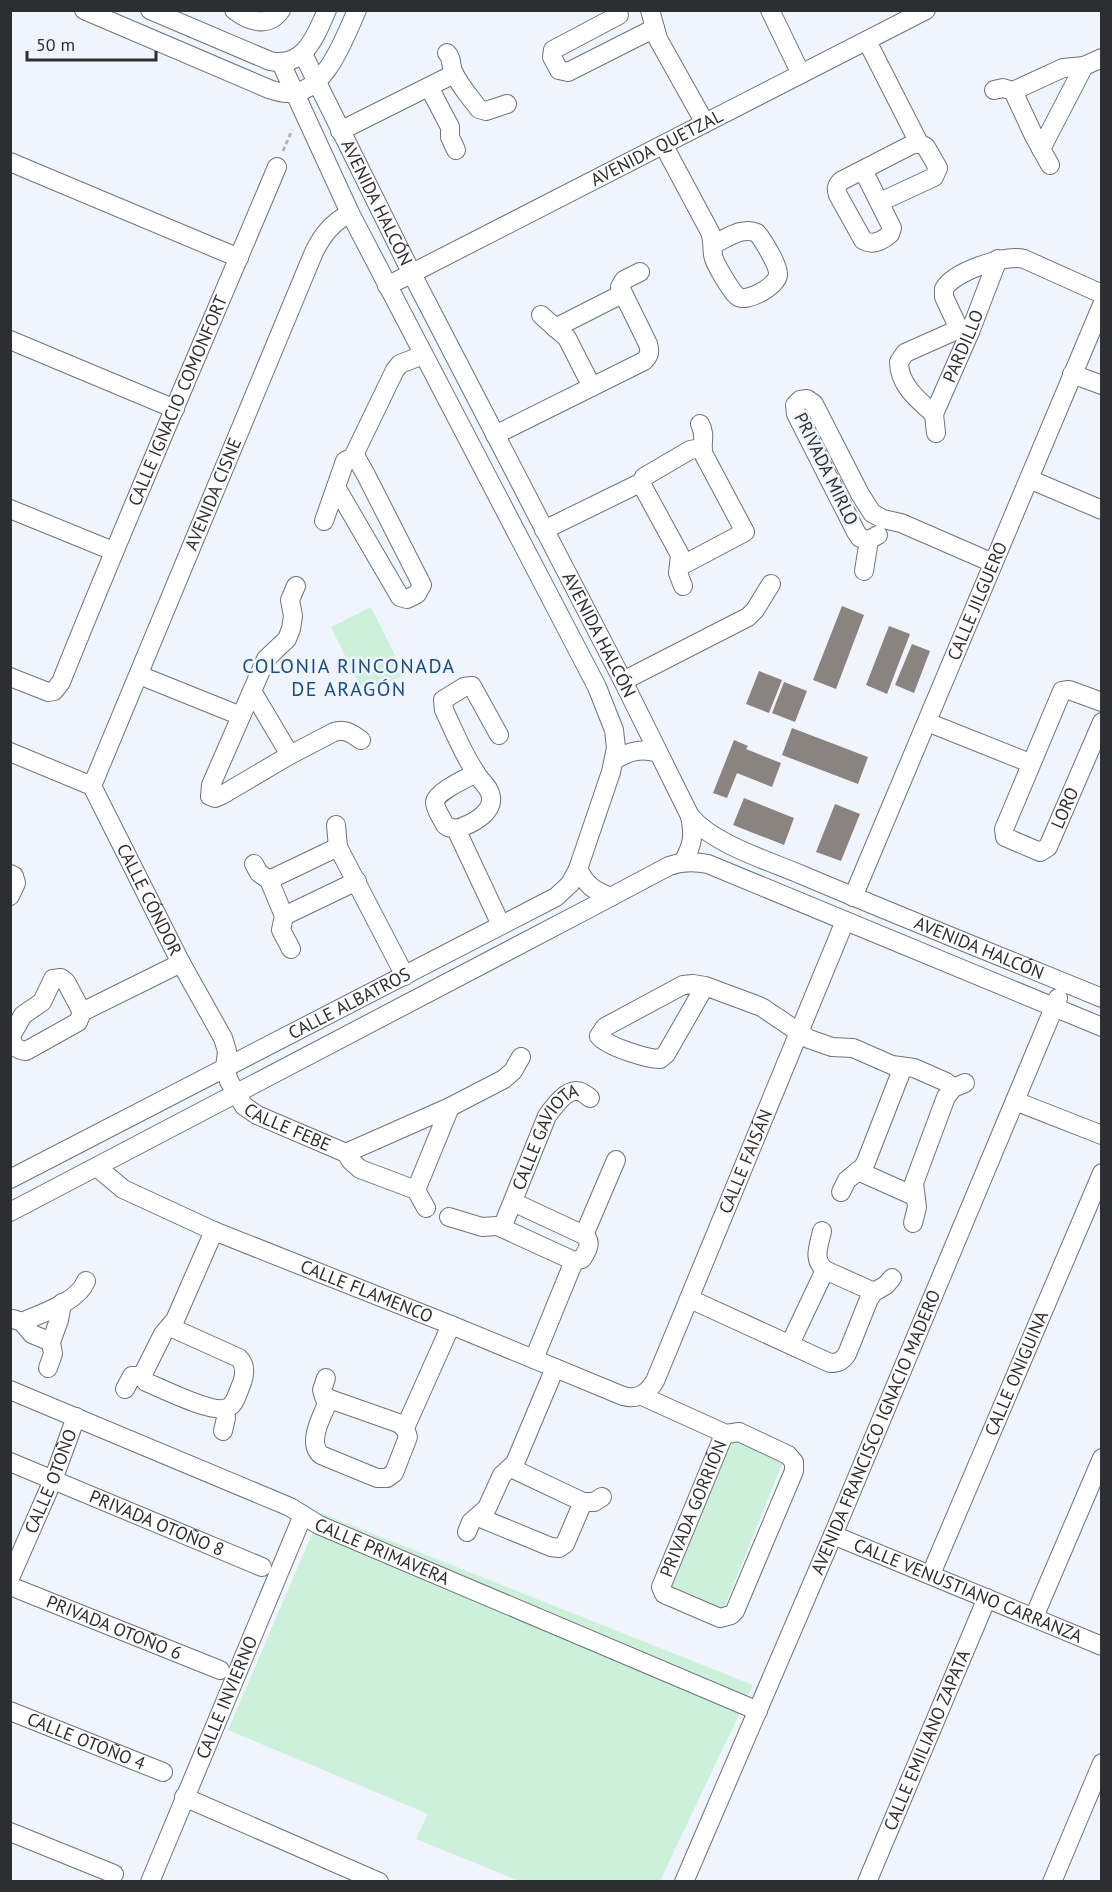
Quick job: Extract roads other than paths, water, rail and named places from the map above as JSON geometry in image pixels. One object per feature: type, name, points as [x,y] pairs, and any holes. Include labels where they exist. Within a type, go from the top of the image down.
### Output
[{"type":"street","points":[[84,10],[297,101],[306,89],[317,83],[334,57],[357,10]]},
{"type":"street","points":[[234,10],[251,20],[264,22],[272,20],[281,10]]},
{"type":"street","points":[[162,13],[270,61],[281,63],[303,54],[316,36],[327,10]]},
{"type":"street","points":[[770,10],[801,74]]},
{"type":"street","name":"AVENIDA QUETZAL","points":[[387,286],[926,10]]},
{"type":"street","points":[[631,41],[618,13],[553,50],[552,57],[561,72],[568,72],[631,41],[652,19],[658,39],[705,123]]},
{"type":"street","points":[[867,41],[919,143],[926,147],[937,163],[938,171],[934,177],[880,202]]},
{"type":"street","points":[[447,53],[452,60],[454,74],[479,109],[486,111],[507,104]]},
{"type":"street","name":"AVENIDA HALCÓN","points":[[303,54],[412,274],[623,681],[690,816],[701,827],[722,841],[1101,998]]},
{"type":"street","points":[[994,90],[1003,88],[1013,91],[1063,68],[1083,66],[1101,58]]},
{"type":"street","name":"AVENIDA HALCÓN","points":[[281,63],[350,213],[597,687],[614,730],[614,760]]},
{"type":"street","points":[[1013,91],[1046,157],[1083,66]]},
{"type":"street","points":[[340,131],[454,74]]},
{"type":"street","points":[[429,87],[450,127],[450,137],[456,150]]},
{"type":"street","points":[[450,127],[479,109]]},
{"type":"street","points":[[863,170],[891,225],[891,232],[887,237],[874,243],[863,240],[838,195],[837,187],[841,181],[911,145],[919,143]]},
{"type":"street","points":[[664,146],[710,232],[714,244]]},
{"type":"street","points":[[10,162],[239,258]]},
{"type":"street","name":"CALLE IGNACIO COMONFORT","points":[[10,677],[42,691],[54,691],[62,682],[113,552],[277,167]]},
{"type":"street","name":"AVENIDA CISNE","points":[[92,786],[314,252],[328,228],[350,213]]},
{"type":"street","points":[[934,414],[910,392],[900,372],[899,362],[906,353],[965,330],[944,297],[945,285],[986,263],[1017,257],[1101,294]]},
{"type":"street","name":"PARDILLO","points":[[936,433],[934,414],[965,330],[998,259]]},
{"type":"street","points":[[495,435],[644,361],[650,352],[648,344],[622,294],[621,283],[640,272]]},
{"type":"street","points":[[555,328],[622,294]]},
{"type":"street","name":"CALLE JILGUERO","points":[[853,897],[1101,305]]},
{"type":"street","points":[[540,315],[567,338],[592,387]]},
{"type":"street","points":[[10,339],[175,409]]},
{"type":"street","points":[[324,521],[345,461],[353,457],[395,370],[400,364],[423,355]]},
{"type":"street","points":[[1072,374],[1101,385]]},
{"type":"street","name":"PRIVADA MIRLO","points":[[883,519],[877,537],[868,540],[860,538],[796,414],[795,405],[800,400],[807,399],[814,404],[866,506],[872,513],[883,519],[901,523],[993,563]]},
{"type":"street","points":[[679,567],[745,532],[704,455],[702,448],[705,433],[700,424]]},
{"type":"street","points":[[544,530],[642,482],[644,477],[690,450],[702,448]]},
{"type":"street","points":[[336,487],[400,597],[407,599],[417,594],[422,585],[366,475],[357,459],[353,457]]},
{"type":"street","points":[[1029,479],[1101,510]]},
{"type":"street","points":[[642,482],[680,555],[678,573],[684,586]]},
{"type":"street","points":[[10,509],[113,552]]},
{"type":"street","name":"PRIVADA MIRLO","points":[[864,571],[868,540]]},
{"type":"street","points":[[623,681],[748,617],[771,584]]},
{"type":"street","points":[[296,586],[290,600],[293,616],[287,639],[266,659],[209,792],[212,798],[222,795],[290,755],[341,730],[361,740]]},
{"type":"street","points":[[139,675],[241,716]]},
{"type":"street","points":[[456,829],[485,814],[490,806],[491,794],[476,773],[444,710],[443,700],[464,687],[472,686],[499,735]]},
{"type":"street","points":[[927,722],[1030,763],[1060,693],[1064,689],[1101,702]]},
{"type":"street","points":[[252,691],[290,755]]},
{"type":"street","name":"LORO","points":[[1030,763],[1004,829],[1004,835],[1008,839],[1040,852],[1048,847],[1101,722]]},
{"type":"street","points":[[614,760],[632,751],[649,750],[658,753]]},
{"type":"street","points":[[10,752],[92,786]]},
{"type":"street","name":"CALLE ALBATROS","points":[[10,1179],[556,897],[570,884],[578,869],[614,760]]},
{"type":"street","points":[[476,773],[442,792],[435,800],[436,809],[445,825],[456,829],[501,925]]},
{"type":"street","name":"CALLE CÓNDOR","points":[[92,786],[181,963],[223,1038],[226,1051],[225,1068],[236,1095]]},
{"type":"street","points":[[683,862],[691,848],[693,838],[690,816]]},
{"type":"street","points":[[336,825],[338,847],[405,976]]},
{"type":"street","points":[[269,880],[338,847]]},
{"type":"street","name":"AVENIDA HALCÓN","points":[[683,862],[708,864],[1101,1027]]},
{"type":"street","name":"CALLE ALBATROS","points":[[10,1212],[98,1168],[669,866],[683,862]]},
{"type":"street","points":[[254,864],[259,873],[269,880],[284,916],[281,930],[291,949]]},
{"type":"street","points":[[578,869],[587,885],[598,893],[611,897]]},
{"type":"street","points":[[10,874],[14,876],[16,883],[10,896]]},
{"type":"street","points":[[284,916],[357,881]]},
{"type":"street","name":"CALLE FAISÁN","points":[[642,1396],[655,1381],[690,1299],[844,921]]},
{"type":"street","points":[[82,1012],[181,963]]},
{"type":"street","name":"AVENIDA FRANCISCO IGNACIO MADERO","points":[[684,1881],[833,1535],[1064,983]]},
{"type":"street","points":[[705,987],[666,1054],[660,1059],[649,1058],[605,1042],[598,1036],[605,1028],[683,985],[693,984],[705,987],[759,1006],[799,1032],[823,1044],[853,1048],[892,1065],[914,1068],[959,1086],[946,1097],[914,1183],[917,1207],[913,1223]]},
{"type":"street","name":"CALLE FEBE","points":[[346,1153],[450,1107],[504,1079],[513,1071],[520,1057]]},
{"type":"street","points":[[841,1192],[847,1180],[866,1162],[903,1067]]},
{"type":"street","name":"CALLE GAVIOTA","points":[[502,1228],[541,1127],[551,1110],[574,1091],[582,1092],[590,1098]]},
{"type":"street","name":"CALLE FEBE","points":[[236,1095],[244,1106],[257,1115],[346,1153],[351,1161],[360,1168],[416,1190]]},
{"type":"street","points":[[1015,1101],[1101,1135]]},
{"type":"street","points":[[426,1208],[416,1190],[450,1107]]},
{"type":"street","points":[[449,1217],[482,1227],[496,1226],[574,1261],[582,1259],[589,1241],[584,1235],[616,1160]]},
{"type":"street","name":"CALLE FLAMENCO","points":[[98,1168],[123,1189],[214,1231],[623,1396],[631,1398],[642,1396]]},
{"type":"street","points":[[858,1171],[914,1196]]},
{"type":"street","name":"CALLE ONIGUINA","points":[[931,1574],[1101,1173]]},
{"type":"street","name":"CALLE GAVIOTA","points":[[513,1202],[584,1235]]},
{"type":"street","points":[[142,1376],[163,1334],[175,1320],[214,1231]]},
{"type":"street","points":[[822,1231],[816,1255],[819,1265],[825,1270],[874,1292]]},
{"type":"street","points":[[534,1359],[574,1261]]},
{"type":"street","points":[[790,1344],[825,1270]]},
{"type":"street","points":[[690,1299],[831,1363],[840,1362],[847,1354],[869,1299],[892,1278]]},
{"type":"street","points":[[51,1342],[32,1334],[16,1320],[62,1303],[79,1293],[86,1281]]},
{"type":"street","points":[[48,1368],[52,1354],[51,1342],[58,1326],[62,1303]]},
{"type":"street","points":[[405,1428],[451,1325]]},
{"type":"street","points":[[142,1376],[146,1382],[213,1409],[225,1410],[234,1403],[243,1379],[245,1367],[243,1361],[170,1327]]},
{"type":"street","points":[[467,1532],[471,1522],[487,1508],[502,1475],[511,1468],[555,1368]]},
{"type":"street","points":[[125,1389],[132,1376],[142,1376]]},
{"type":"street","points":[[326,1378],[322,1394],[328,1399],[398,1423],[405,1428],[408,1437],[393,1473],[387,1478],[377,1478],[321,1455],[317,1451],[316,1433],[328,1399]]},
{"type":"street","name":"CALLE PRIMAVERA","points":[[10,1390],[290,1507],[319,1525],[758,1711]]},
{"type":"street","name":"PRIVADA GORRIÓN","points":[[642,1396],[726,1434],[738,1432],[788,1455],[794,1462],[795,1468],[735,1611],[732,1615],[720,1618],[664,1594],[661,1587],[726,1434]]},
{"type":"street","points":[[223,1431],[225,1410]]},
{"type":"street","name":"CALLE OTOÑO","points":[[10,1578],[76,1418]]},
{"type":"street","points":[[1034,1617],[1101,1458]]},
{"type":"street","name":"PRIVADA OTOÑO 8","points":[[10,1462],[262,1567]]},
{"type":"street","points":[[511,1468],[583,1502],[594,1502],[602,1497]]},
{"type":"street","points":[[478,1517],[551,1548],[559,1548],[565,1544],[583,1502]]},
{"type":"street","name":"CALLE INVIERNO","points":[[150,1881],[303,1515]]},
{"type":"street","name":"CALLE VENUSTIANO CARRANZA","points":[[833,1535],[1101,1646]]},
{"type":"street","name":"PRIVADA OTOÑO 6","points":[[10,1586],[220,1670]]},
{"type":"street","name":"CALLE EMILIANO ZAPATA","points":[[867,1881],[987,1598]]},
{"type":"street","name":"CALLE OTOÑO 4","points":[[10,1711],[163,1772]]},
{"type":"street","points":[[1052,1881],[1101,1763]]},
{"type":"street","points":[[184,1797],[379,1881]]},
{"type":"street","points":[[10,1832],[114,1874]]},
{"type":"district","name":"COLONIA RINCONADA DE ARAGÓN","points":[[349,678]]}]
